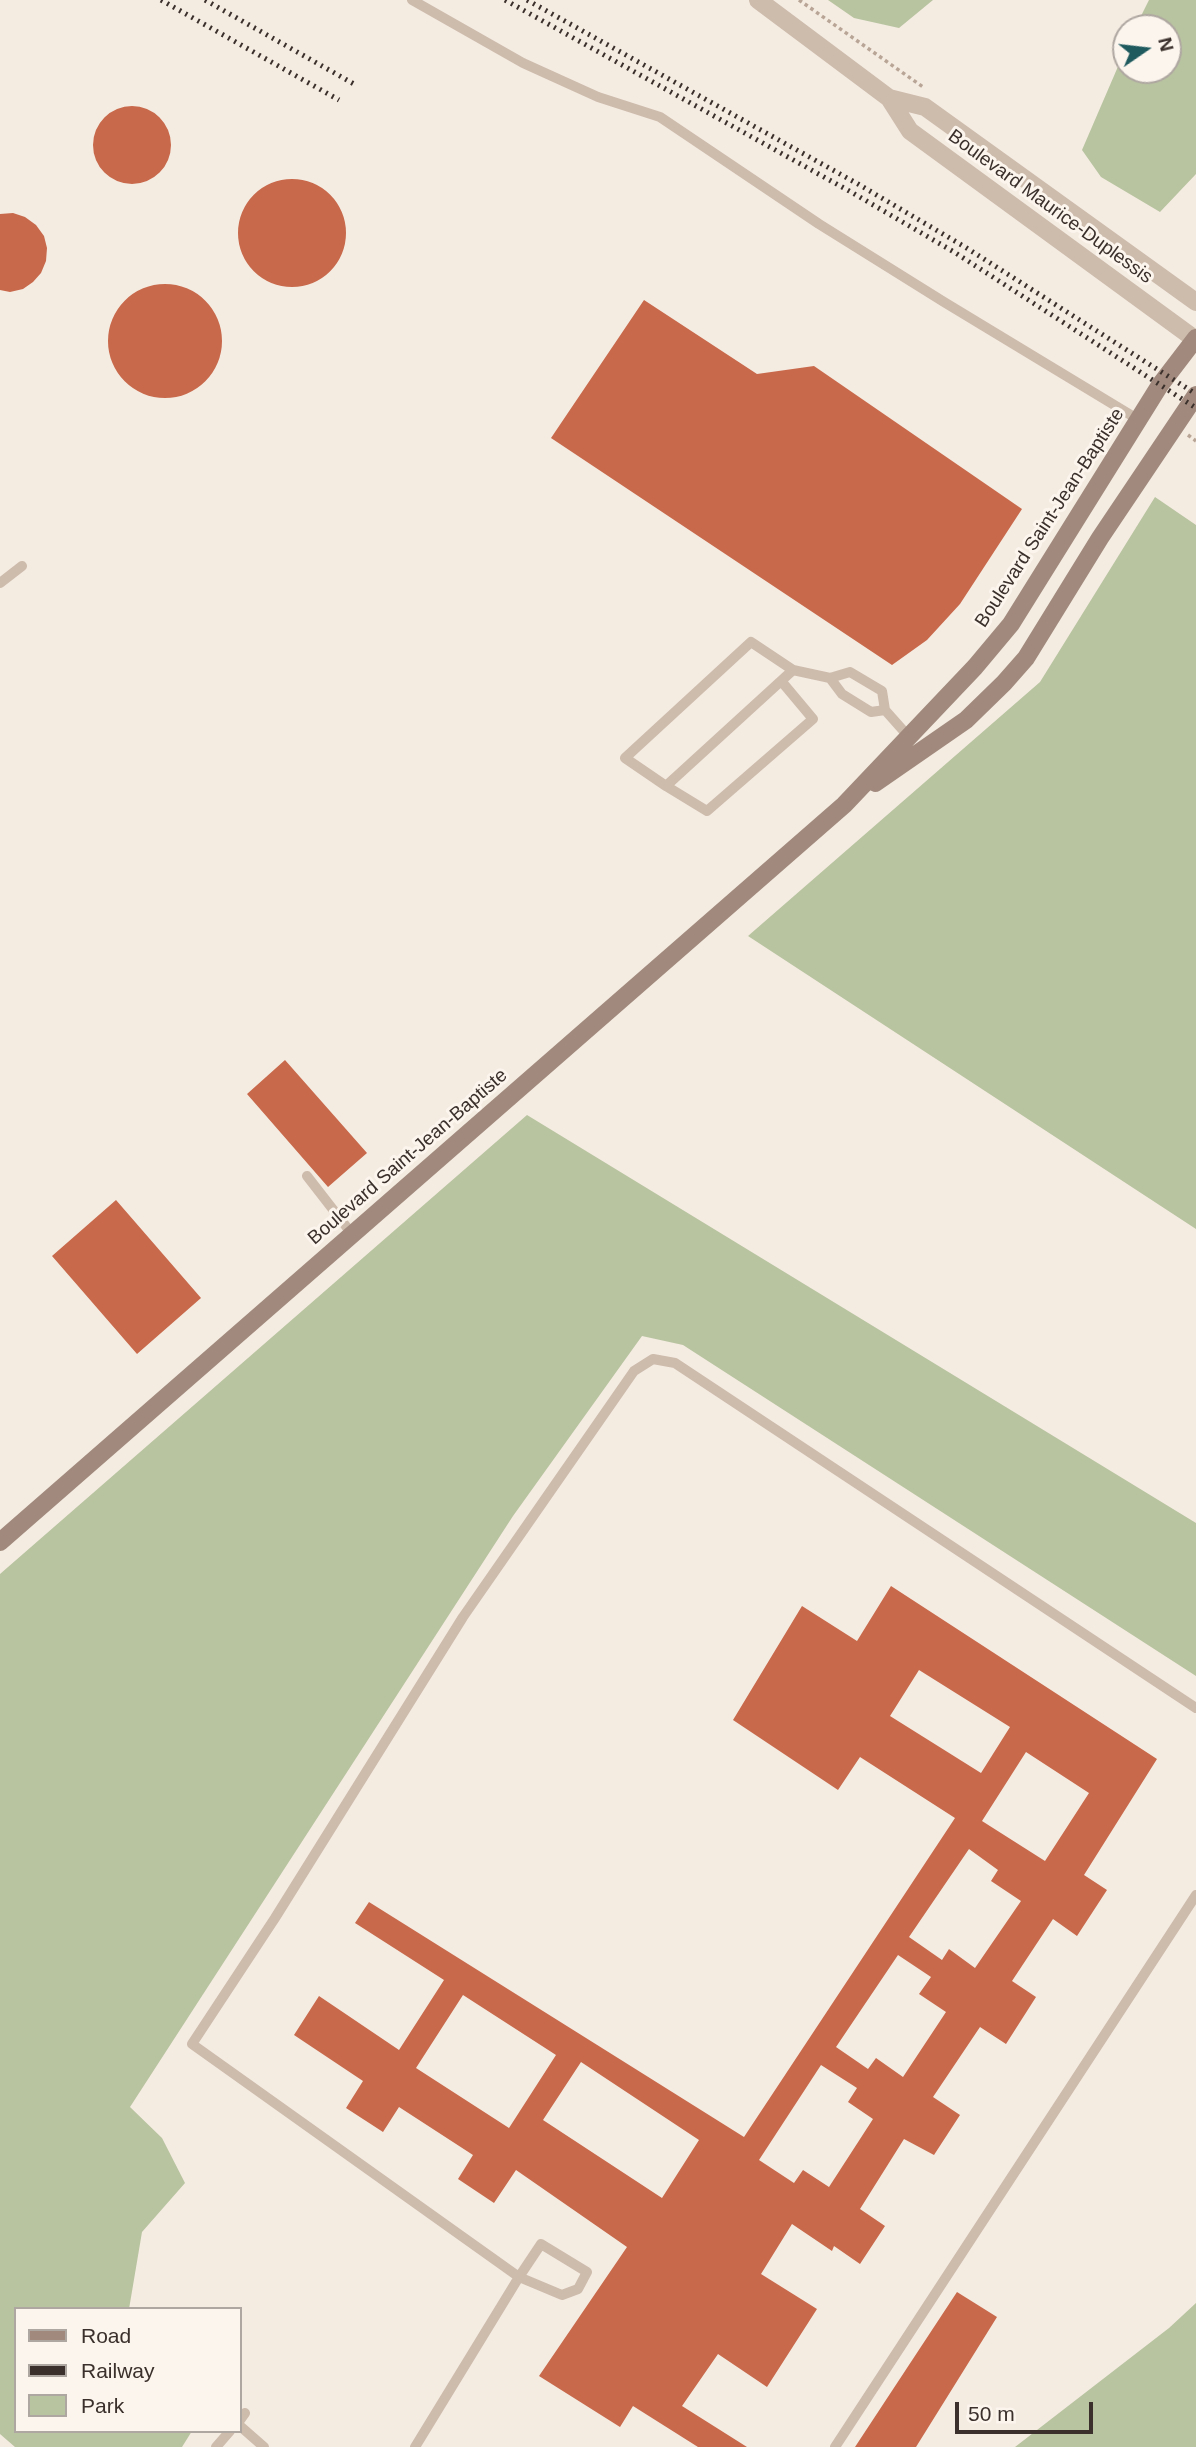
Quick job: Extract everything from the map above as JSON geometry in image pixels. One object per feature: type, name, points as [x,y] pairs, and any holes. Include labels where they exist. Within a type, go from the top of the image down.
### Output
[{"type":"main road","name":"Boulevard Saint-Jean-Baptiste","points":[[0,1542],[844,805],[975,667],[1011,624],[1160,385],[1196,339]]},
{"type":"main road","name":"Boulevard Saint-Jean-Baptiste","points":[[844,805],[966,720],[1026,658],[1100,538],[1196,395]]},
{"type":"street","name":"Boulevard Maurice-Duplessis","points":[[758,0],[889,98],[910,131],[1196,339]]},
{"type":"street","name":"Boulevard Maurice-Duplessis","points":[[889,98],[925,107],[1196,302]]},
{"type":"lane","points":[[412,0],[523,63],[598,97],[660,117],[831,231],[1139,420]]},
{"type":"lane","points":[[0,583],[22,566]]},
{"type":"lane","points":[[782,682],[813,719],[707,811],[625,758],[751,642],[793,670],[830,678],[850,672],[882,691],[885,710],[909,737]]},
{"type":"lane","points":[[666,786],[793,670]]},
{"type":"lane","points":[[830,678],[842,694],[871,712],[885,710]]},
{"type":"lane","points":[[307,1176],[352,1234]]},
{"type":"lane","points":[[415,2447],[519,2277],[541,2244],[587,2272],[578,2290],[562,2295],[519,2277],[192,2044],[275,1918],[463,1617],[634,1371],[653,1359],[675,1363],[1196,1708]]},
{"type":"lane","points":[[835,2447],[1196,1895]]},
{"type":"lane","points":[[242,2428],[264,2447]]},
{"type":"lane","points":[[216,2447],[228,2433]]},
{"type":"green space","points":[[828,0],[933,0],[899,28],[854,18]]},
{"type":"green space","points":[[1149,0],[1196,0],[1196,174],[1160,212],[1101,177],[1082,150],[1112,80],[1112,84],[1182,84],[1182,14],[1142,14]]},
{"type":"green space","points":[[1155,497],[1196,525],[1196,1229],[748,936],[1040,682]]},
{"type":"green space","points":[[527,1115],[1196,1523],[1196,1676],[683,1345],[642,1336],[513,1516],[130,2107],[162,2138],[185,2183],[142,2232],[129,2307],[14,2307],[14,2433],[191,2433],[182,2447],[15,2447],[0,2434],[0,1574]]},
{"type":"green space","points":[[1196,2303],[1196,2447],[1015,2447],[1169,2328]]},
{"type":"building","points":[[132,106],[147,109],[160,117],[168,130],[171,145],[168,160],[160,173],[147,181],[132,184],[117,181],[104,173],[96,160],[93,145],[96,130],[104,117],[117,109]]},
{"type":"building","points":[[292,179],[313,183],[330,195],[342,212],[346,233],[342,254],[330,271],[313,283],[292,287],[271,283],[254,271],[242,254],[238,233],[242,212],[254,195],[271,183]]},
{"type":"building","points":[[13,213],[36,225],[44,236],[47,248],[41,273],[23,289],[10,292],[0,290],[0,214]]},
{"type":"building","points":[[165,284],[187,289],[205,301],[217,319],[222,341],[217,363],[205,381],[187,393],[165,398],[143,393],[125,381],[113,363],[108,341],[113,319],[125,301],[143,289]]},
{"type":"building","points":[[644,300],[757,374],[814,366],[1022,509],[960,604],[927,640],[892,665],[551,438]]},
{"type":"building","points":[[285,1060],[367,1153],[328,1187],[247,1094]]},
{"type":"building","points":[[116,1200],[201,1298],[137,1354],[52,1256]]},
{"type":"building","points":[[891,1586],[1157,1759],[1084,1875],[1107,1890],[1077,1936],[1053,1919],[1012,1981],[1036,1997],[1006,2044],[980,2027],[933,2097],[960,2115],[934,2155],[904,2139],[860,2209],[885,2226],[860,2264],[834,2246],[832,2251],[792,2224],[761,2274],[817,2309],[767,2387],[718,2354],[682,2406],[747,2447],[698,2447],[633,2406],[620,2427],[539,2376],[627,2247],[516,2170],[494,2203],[458,2179],[473,2155],[399,2107],[383,2132],[346,2108],[363,2081],[294,2035],[319,1996],[399,2050],[444,1980],[355,1923],[369,1902],[744,2137],[955,1818],[860,1757],[838,1790],[733,1720],[802,1606],[857,1641]],"holes":[[[919,1670],[1010,1727],[981,1773],[890,1716]],[[1026,1752],[1089,1793],[1045,1861],[982,1821]],[[969,1849],[998,1870],[991,1881],[1021,1901],[975,1968],[949,1949],[942,1960],[909,1937]],[[898,1955],[931,1977],[919,1994],[946,2012],[903,2077],[876,2058],[868,2069],[836,2047]],[[463,1995],[556,2055],[509,2128],[416,2068]],[[581,2062],[699,2140],[662,2198],[543,2120]],[[821,2065],[857,2088],[848,2102],[873,2119],[829,2187],[803,2170],[794,2183],[759,2160]]]},
{"type":"building","points":[[957,2292],[997,2317],[916,2447],[855,2447]]},
{"type":"railway","points":[[161,0],[339,100]]},
{"type":"railway","points":[[205,0],[354,84]]},
{"type":"railway","points":[[505,0],[954,252],[1196,408]]},
{"type":"railway","points":[[527,0],[858,184],[965,247],[1196,394]]}]
